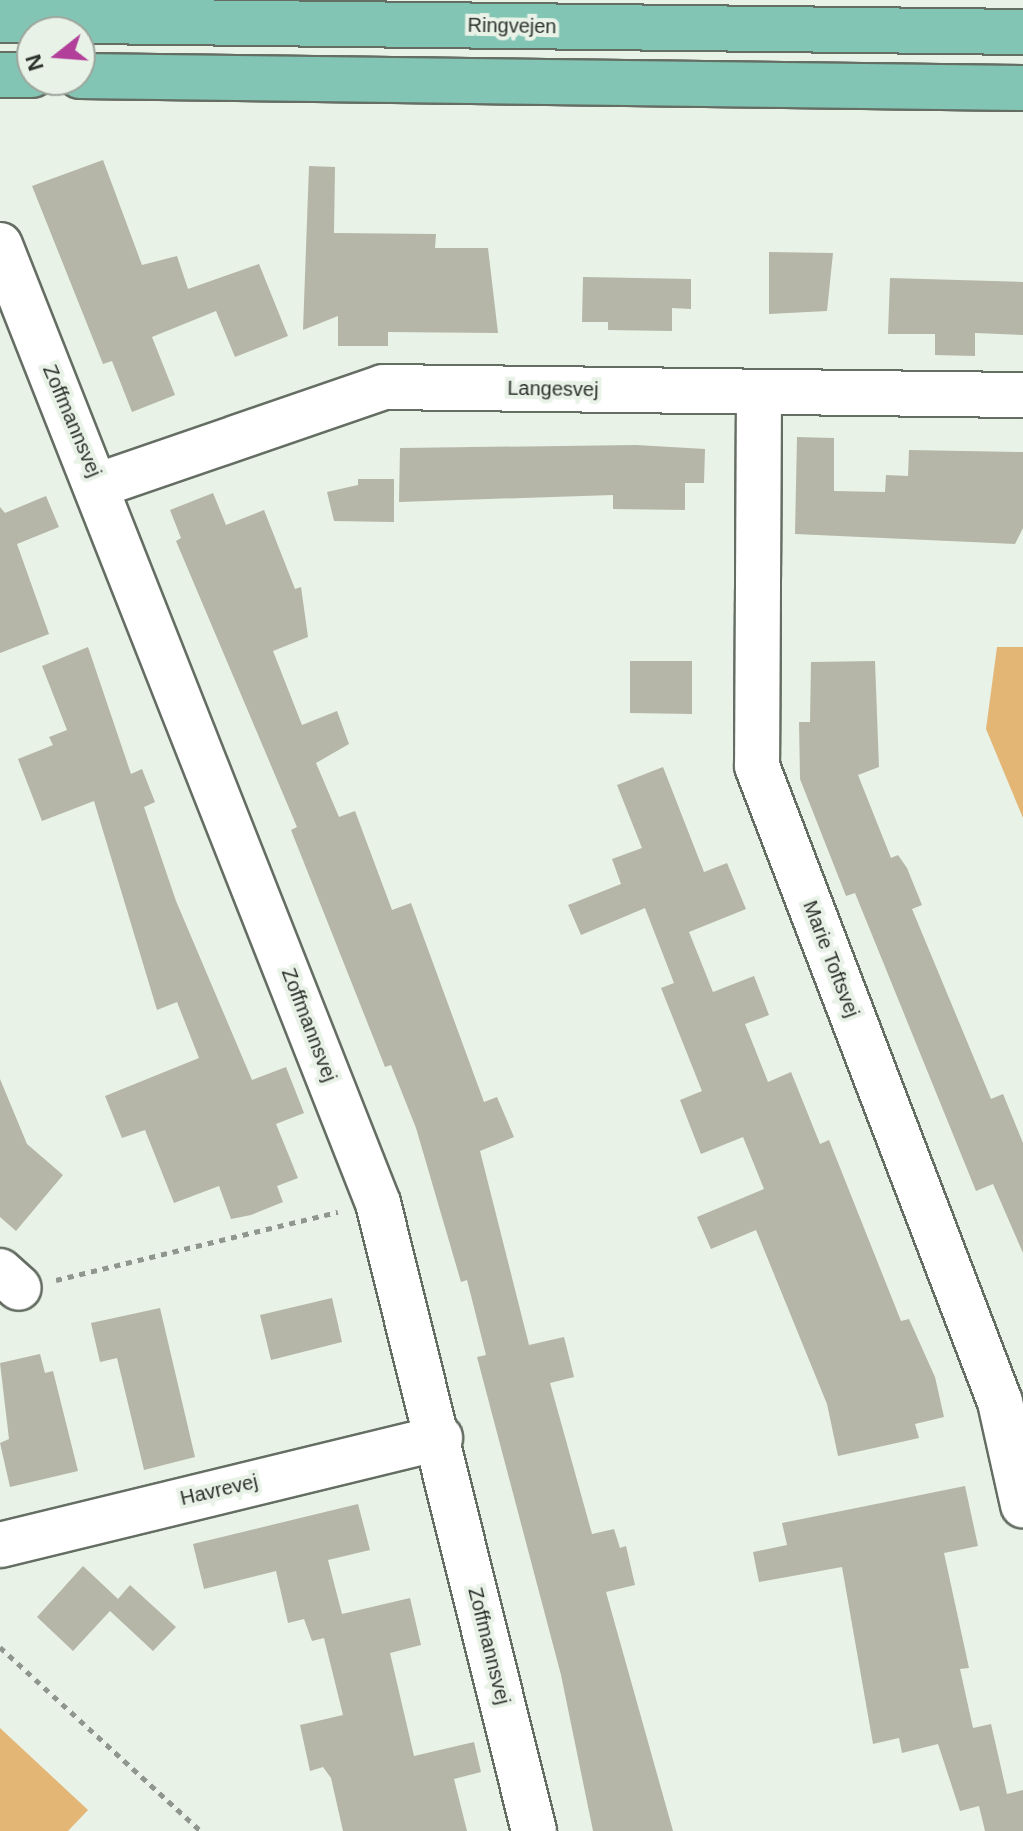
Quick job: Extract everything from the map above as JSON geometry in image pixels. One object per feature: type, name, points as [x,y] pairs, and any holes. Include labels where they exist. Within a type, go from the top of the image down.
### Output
[{"type":"main road","name":"Ringvejen","points":[[0,20],[1023,32]]},
{"type":"main road","points":[[96,76],[1023,88]]},
{"type":"street","name":"Zoffmannsvej","points":[[0,245],[8,289],[99,485],[378,1203],[440,1438],[534,1831]]},
{"type":"street","name":"Langesvej","points":[[99,485],[383,387],[1023,395]]},
{"type":"street","name":"Marie Toftsvej","points":[[759,392],[757,766],[1012,1397],[1023,1505]]},
{"type":"street","name":"Havrevej","points":[[0,1545],[440,1438]]},
{"type":"path","points":[[9,1280],[378,1203]]},
{"type":"path","points":[[0,1647],[201,1831]]},
{"type":"shaded area","points":[[997,647],[1023,647],[1023,818],[986,729]]},
{"type":"shaded area","points":[[0,1728],[88,1810],[68,1831],[0,1831]]},
{"type":"building","points":[[103,160],[142,265],[177,256],[188,289],[259,264],[288,336],[235,357],[216,311],[152,337],[175,395],[132,412],[112,361],[103,364],[32,186]]},
{"type":"building","points":[[309,166],[335,167],[334,233],[436,234],[435,248],[488,248],[498,333],[388,332],[388,346],[338,346],[338,316],[303,330]]},
{"type":"building","points":[[769,252],[833,253],[827,311],[769,314]]},
{"type":"building","points":[[583,277],[691,279],[691,309],[672,308],[672,331],[608,330],[608,322],[582,322]]},
{"type":"building","points":[[890,278],[1023,282],[1023,335],[975,333],[975,356],[935,355],[935,334],[888,334]]},
{"type":"building","points":[[797,437],[834,438],[834,491],[885,492],[886,475],[908,476],[909,450],[1023,452],[1023,528],[1015,544],[795,534]]},
{"type":"building","points":[[636,445],[705,449],[704,483],[685,483],[685,510],[613,509],[613,495],[399,502],[400,448]]},
{"type":"building","points":[[358,479],[394,479],[394,522],[334,521],[327,492],[358,485]]},
{"type":"building","points":[[213,493],[226,525],[264,510],[295,589],[301,587],[308,637],[273,651],[302,725],[337,711],[349,744],[316,763],[339,817],[355,811],[392,910],[411,903],[484,1102],[497,1097],[514,1137],[480,1151],[529,1345],[564,1337],[574,1377],[550,1383],[592,1534],[614,1529],[620,1548],[626,1546],[635,1585],[606,1592],[673,1831],[593,1831],[561,1675],[477,1357],[486,1355],[467,1280],[461,1282],[416,1128],[391,1065],[385,1067],[291,830],[297,827],[176,541],[181,538],[170,510]]},
{"type":"building","points":[[46,496],[59,527],[17,544],[49,634],[0,653],[0,507],[5,513]]},
{"type":"building","points":[[88,647],[131,774],[142,769],[155,802],[144,807],[176,901],[252,1080],[286,1067],[304,1113],[276,1124],[298,1178],[277,1186],[283,1202],[251,1215],[231,1219],[219,1186],[174,1203],[145,1130],[122,1138],[105,1096],[199,1058],[177,1002],[157,1010],[94,801],[42,821],[18,759],[53,745],[49,737],[67,730],[42,666]]},
{"type":"building","points":[[630,661],[692,661],[692,714],[630,713]]},
{"type":"building","points":[[875,661],[879,767],[858,775],[891,858],[898,855],[907,868],[922,905],[912,909],[991,1099],[1003,1094],[1023,1143],[1023,1253],[993,1184],[976,1191],[855,893],[846,896],[800,779],[799,722],[810,722],[811,662]]},
{"type":"building","points":[[663,767],[704,872],[727,863],[746,909],[689,932],[713,992],[754,976],[769,1015],[745,1024],[768,1082],[791,1072],[820,1144],[829,1140],[901,1321],[909,1319],[935,1377],[944,1417],[915,1424],[919,1438],[838,1456],[827,1404],[756,1230],[711,1249],[697,1217],[764,1189],[743,1137],[701,1154],[680,1100],[702,1091],[661,988],[674,983],[645,908],[581,935],[568,905],[621,884],[612,859],[642,848],[617,785]]},
{"type":"building","points":[[0,1079],[27,1144],[63,1175],[16,1231],[0,1217]]},
{"type":"building","points":[[332,1298],[342,1342],[271,1360],[260,1315]]},
{"type":"building","points":[[160,1308],[195,1457],[144,1470],[117,1358],[100,1362],[91,1323]]},
{"type":"building","points":[[40,1354],[45,1373],[53,1371],[78,1471],[10,1487],[0,1443],[9,1439],[0,1363]]},
{"type":"building","points":[[965,1486],[978,1546],[944,1553],[969,1668],[960,1669],[973,1728],[991,1724],[1007,1794],[1023,1790],[1023,1831],[985,1831],[979,1806],[960,1811],[938,1744],[902,1753],[899,1738],[873,1744],[842,1567],[759,1582],[753,1552],[787,1545],[782,1523]]},
{"type":"building","points":[[358,1504],[370,1550],[328,1560],[342,1614],[410,1598],[421,1645],[390,1653],[414,1756],[474,1742],[481,1772],[454,1779],[467,1831],[343,1831],[331,1778],[323,1767],[310,1771],[300,1725],[343,1715],[324,1638],[312,1641],[304,1619],[288,1623],[276,1571],[204,1589],[193,1544]]},
{"type":"building","points":[[83,1566],[118,1599],[130,1585],[176,1627],[153,1651],[110,1611],[73,1651],[37,1617]]}]
